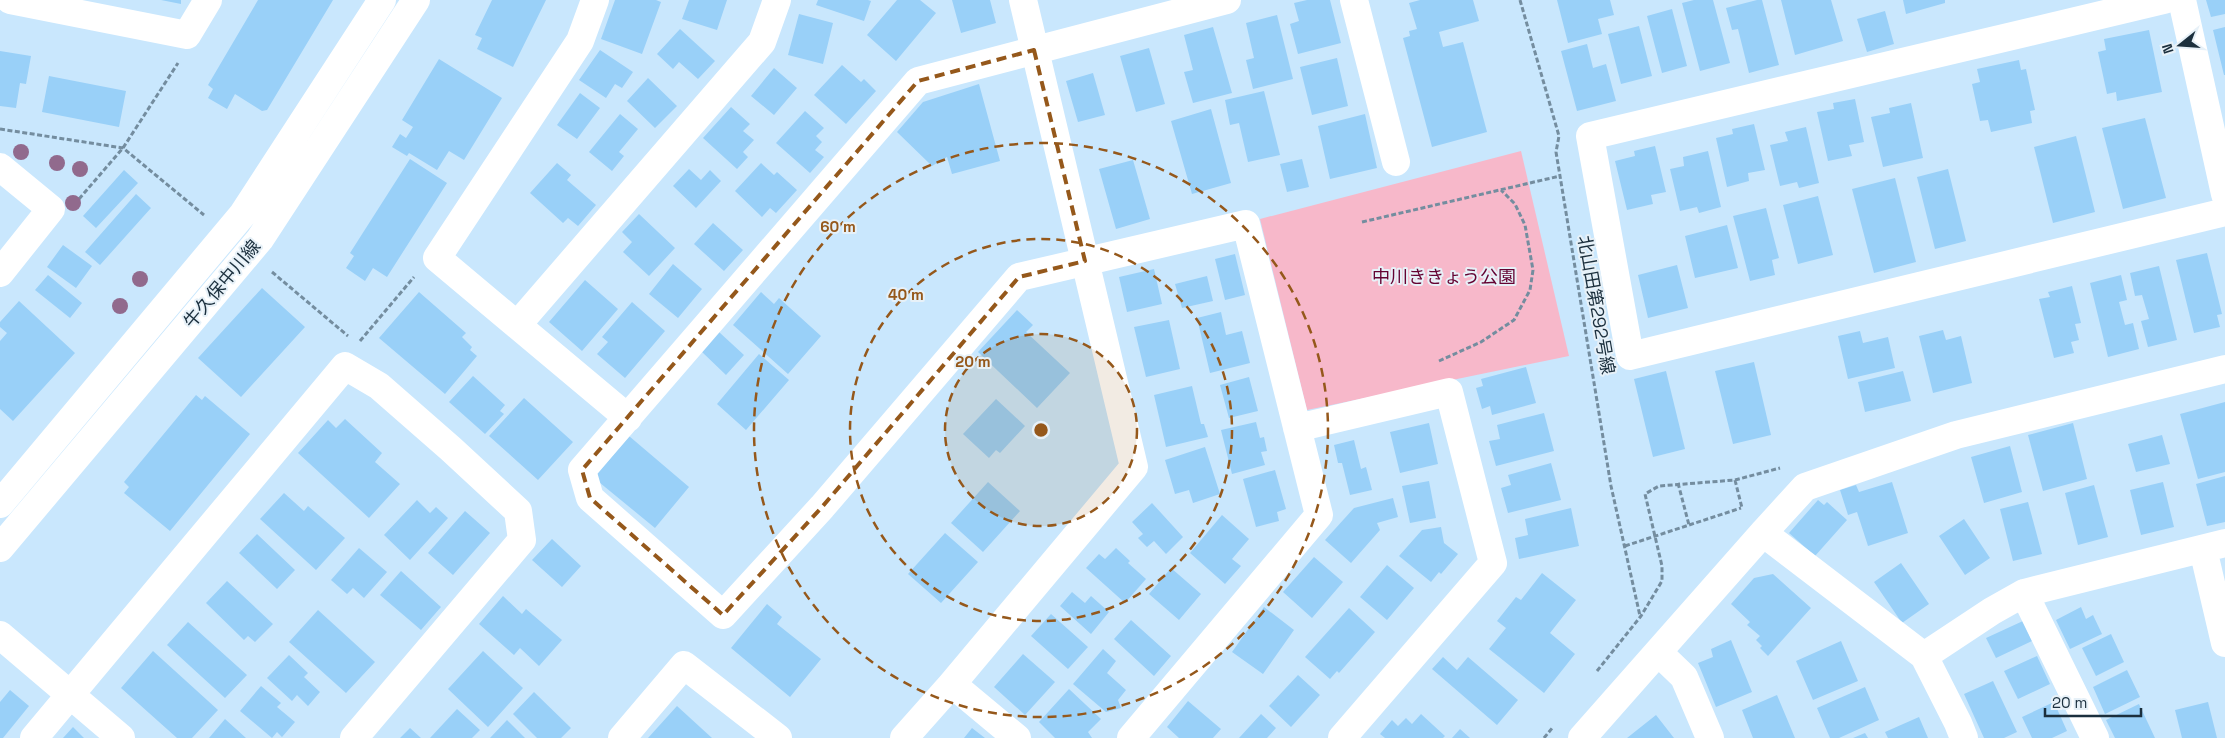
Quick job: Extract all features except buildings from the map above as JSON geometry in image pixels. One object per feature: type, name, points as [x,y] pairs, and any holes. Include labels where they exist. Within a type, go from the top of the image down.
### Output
[{"type":"street","points":[[10,0],[187,35],[208,0]]},
{"type":"street","name":"牛久保中川線","points":[[0,504],[243,214],[382,0]]},
{"type":"street","name":"牛久保中川線","points":[[0,548],[260,239],[416,0]]},
{"type":"street","points":[[595,0],[580,40],[437,258],[628,418]]},
{"type":"street","points":[[518,324],[762,42],[777,0]]},
{"type":"street","points":[[904,738],[952,684],[1134,467],[1023,0]]},
{"type":"street","points":[[1131,738],[1319,515],[1246,224],[1019,277],[822,507],[722,615],[590,498],[582,470],[918,81],[1227,0]]},
{"type":"street","points":[[1354,0],[1396,162]]},
{"type":"street","points":[[2164,0],[1590,136],[1630,356],[2225,212]]},
{"type":"street","points":[[2182,0],[2225,194]]},
{"type":"street","points":[[0,167],[51,210],[0,274]]},
{"type":"street","points":[[34,738],[345,366],[379,386],[518,511],[522,540],[354,738]]},
{"type":"street","points":[[1582,738],[1805,487],[1956,435],[2225,369]]},
{"type":"street","points":[[1297,428],[1449,392],[1493,563],[1342,738]]},
{"type":"street","points":[[1763,533],[1924,656],[1964,738]]},
{"type":"street","points":[[1924,656],[1992,611],[2024,593],[2214,546],[2225,643]]},
{"type":"street","points":[[2024,593],[2095,738]]},
{"type":"street","points":[[0,635],[121,738]]},
{"type":"street","points":[[1658,652],[1684,677],[1710,738]]},
{"type":"street","points":[[622,738],[684,664],[778,738]]},
{"type":"street","points":[[952,684],[1017,738]]},
{"type":"path","name":"北山田第292号線","points":[[1520,0],[1559,136],[1556,152],[1611,486],[1640,616]]},
{"type":"path","points":[[51,210],[72,208],[124,148],[186,50],[187,35]]},
{"type":"path","points":[[0,129],[124,148],[178,194]]},
{"type":"path","points":[[1362,222],[1560,176]]},
{"type":"path","points":[[1436,363],[1481,342],[1514,320],[1530,290],[1533,270],[1525,225],[1516,204],[1501,190]]},
{"type":"path","points":[[357,344],[426,264],[437,258]]},
{"type":"path","points":[[302,297],[350,338]]},
{"type":"path","points":[[1678,483],[1689,525]]},
{"type":"path","points":[[1625,546],[1741,508]]},
{"type":"highlighted area","points":[[1034,50],[1085,261],[1019,277],[822,507],[723,615],[590,498],[582,470],[918,81]]},
{"type":"green space","name":"中川ききょう公園","points":[[1521,151],[1569,356],[1307,410],[1260,219]]}]
